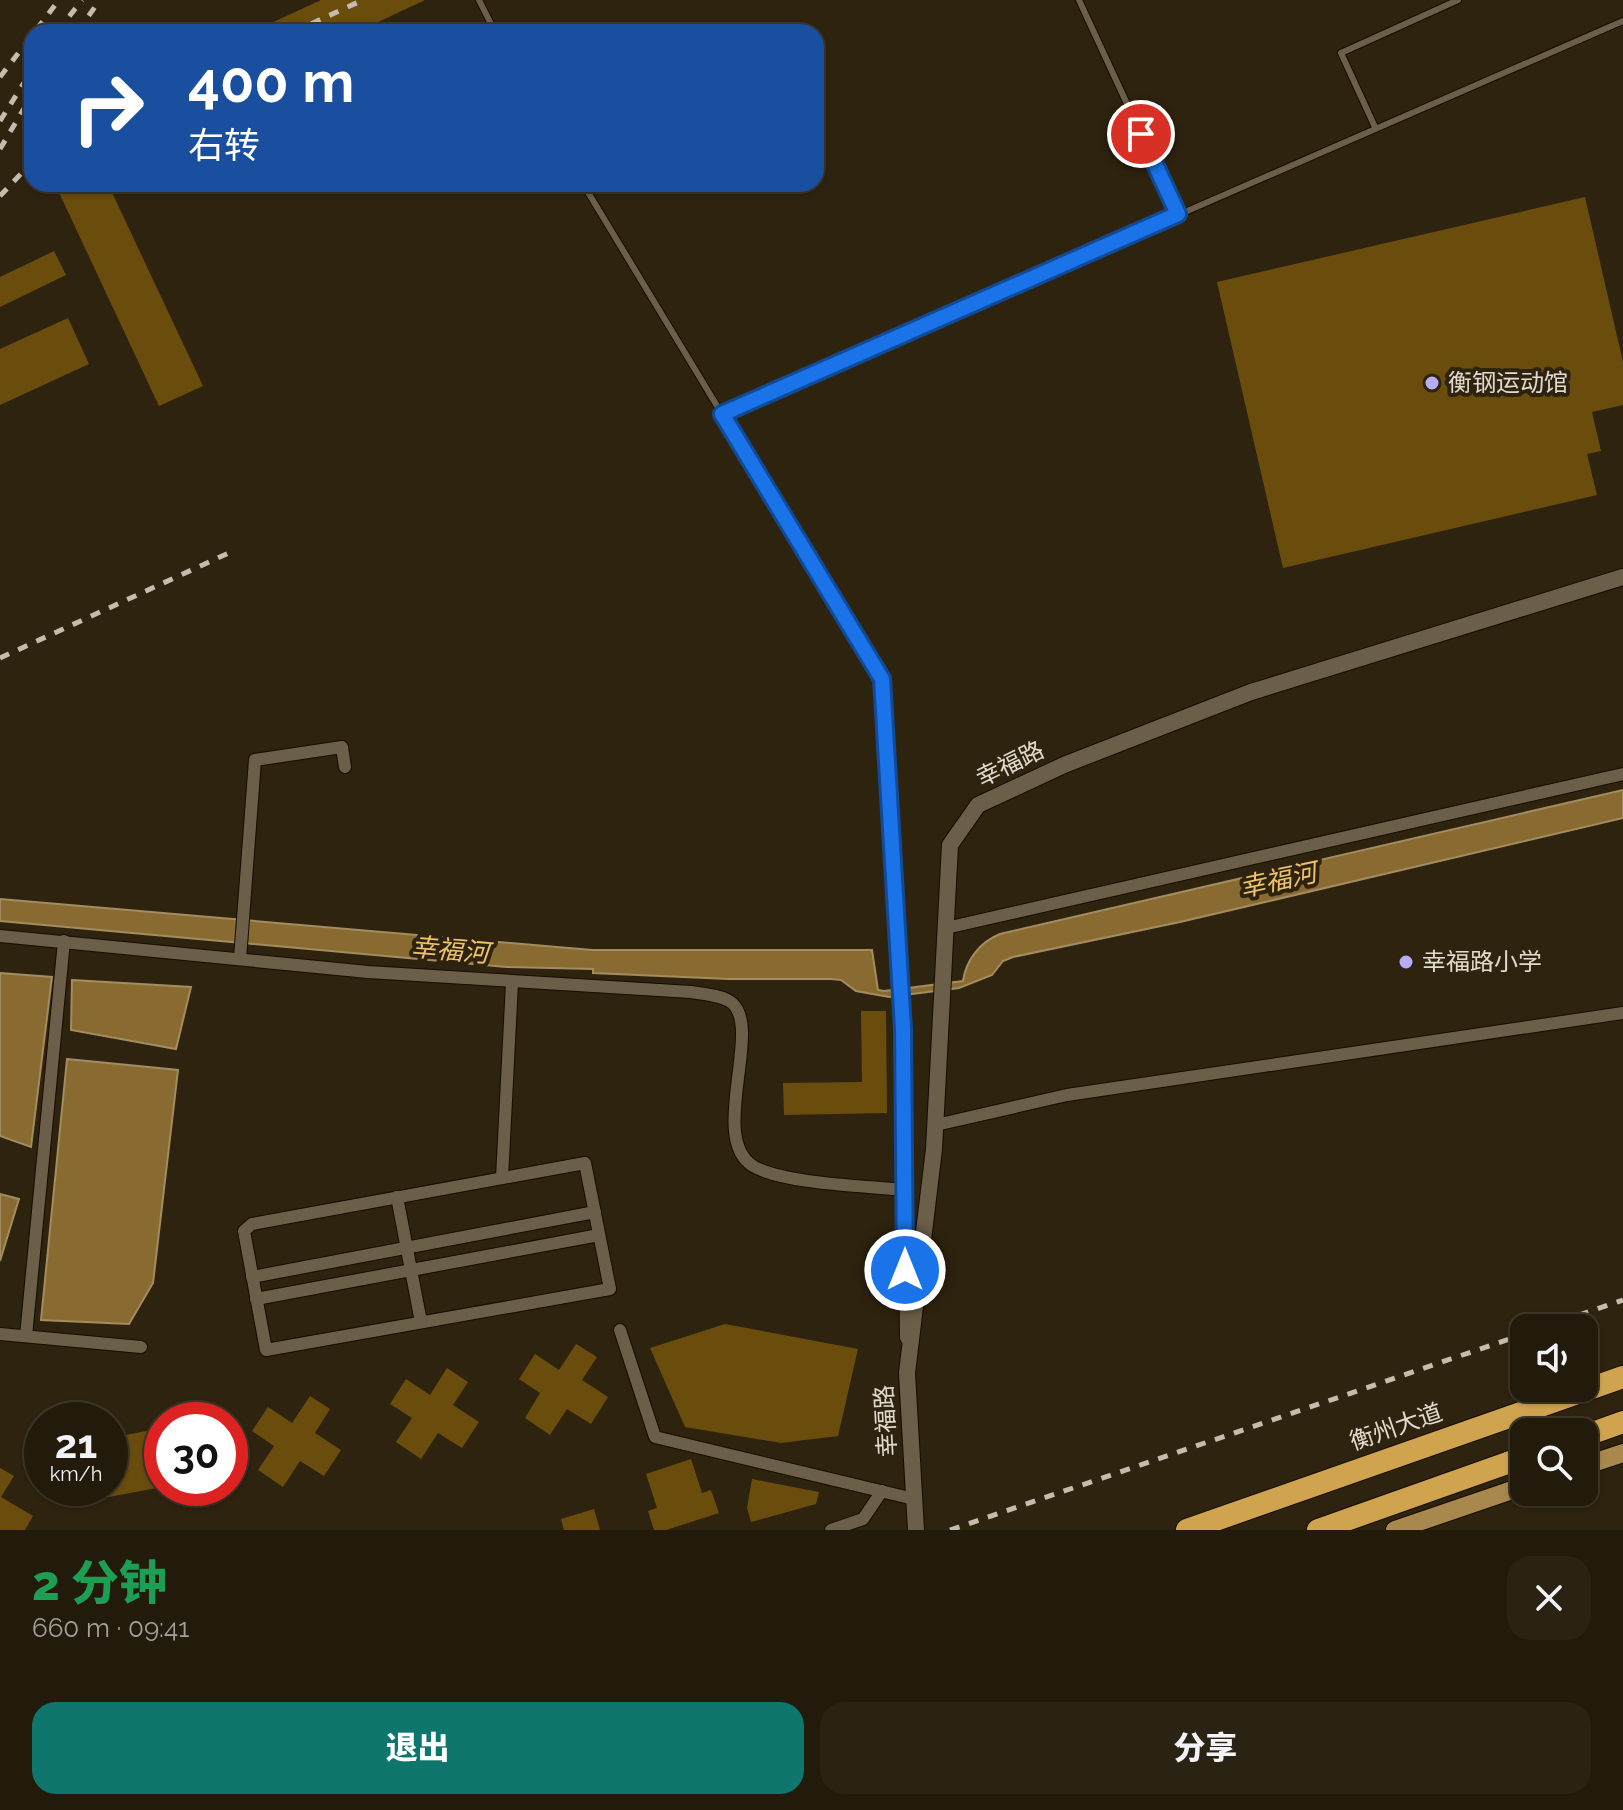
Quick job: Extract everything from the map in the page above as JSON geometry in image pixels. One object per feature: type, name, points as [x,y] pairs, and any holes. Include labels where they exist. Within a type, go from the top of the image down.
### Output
[{"type":"highway","name":"衡州大道","points":[[1187,1530],[1623,1377]]},
{"type":"highway","points":[[1598,1431],[1623,1422]]},
{"type":"highway","points":[[1318,1530],[1510,1462]]},
{"type":"main road","points":[[1598,1461],[1623,1453]]},
{"type":"main road","points":[[1395,1530],[1510,1491]]},
{"type":"street","name":"幸福路","points":[[916,1530],[907,1373],[936,1125],[950,845],[978,805],[1064,765],[1251,692],[1623,577]]},
{"type":"street","points":[[882,679],[903,1029],[907,1373]]},
{"type":"street","points":[[240,959],[255,760],[342,747],[345,767]]},
{"type":"street","points":[[946,928],[1623,774]]},
{"type":"street","points":[[0,936],[512,983],[691,992],[731,1001],[739,1012],[741,1029],[736,1147],[749,1164],[769,1175],[904,1190]]},
{"type":"street","points":[[26,1336],[64,941]]},
{"type":"street","points":[[502,1178],[512,983]]},
{"type":"street","points":[[936,1125],[1067,1095],[1623,1013]]},
{"type":"street","points":[[585,1163],[610,1289],[266,1350],[244,1231],[252,1224],[502,1178],[585,1163]]},
{"type":"street","points":[[397,1197],[421,1322]]},
{"type":"street","points":[[252,1277],[595,1212]]},
{"type":"street","points":[[256,1299],[599,1235]]},
{"type":"street","points":[[620,1330],[655,1437],[914,1499]]},
{"type":"street","points":[[0,1334],[141,1347]]},
{"type":"street","points":[[831,1530],[863,1519],[882,1491]]},
{"type":"lane","points":[[479,0],[491,24]]},
{"type":"lane","points":[[1079,0],[1178,214]]},
{"type":"lane","points":[[1375,127],[1341,53],[1458,0]]},
{"type":"lane","points":[[722,414],[1623,21]]},
{"type":"lane","points":[[588,192],[882,679]]},
{"type":"water","name":"幸福河","points":[[1623,790],[1623,818],[1180,922],[1013,957],[1003,961],[992,975],[959,988],[889,997],[856,991],[841,980],[831,979],[729,979],[593,973],[593,969],[506,967],[0,921],[0,899],[592,950],[872,950],[878,990],[884,991],[963,981],[975,953],[1000,934]]},
{"type":"water","points":[[0,973],[52,977],[31,1147],[0,1136]]},
{"type":"water","points":[[72,980],[191,987],[176,1049],[71,1030]]},
{"type":"water","points":[[67,1059],[178,1070],[153,1283],[129,1324],[41,1320]]},
{"type":"water","points":[[0,1194],[19,1199],[0,1261]]},
{"type":"building","points":[[321,0],[425,0],[374,24],[269,24]]},
{"type":"building","points":[[59,192],[112,192],[203,386],[159,406]]},
{"type":"building","name":"衡钢运动馆","points":[[1585,197],[1623,362],[1623,405],[1592,412],[1601,451],[1587,454],[1597,495],[1283,568],[1217,282]]},
{"type":"building","points":[[54,251],[66,275],[0,307],[0,277]]},
{"type":"building","points":[[68,318],[89,364],[0,405],[0,349]]},
{"type":"building","points":[[861,1011],[886,1011],[887,1113],[784,1115],[783,1083],[862,1082]]},
{"type":"building","points":[[725,1324],[858,1349],[838,1436],[781,1443],[685,1427],[650,1348]]},
{"type":"building","points":[[576,1344],[597,1357],[582,1380],[608,1397],[591,1424],[567,1409],[550,1435],[525,1418],[540,1393],[519,1379],[535,1354],[559,1370]]},
{"type":"building","points":[[447,1368],[468,1382],[453,1405],[479,1422],[462,1448],[438,1433],[421,1459],[396,1442],[412,1418],[390,1404],[406,1379],[430,1395]]},
{"type":"building","points":[[310,1396],[330,1409],[315,1433],[341,1450],[324,1476],[300,1461],[283,1487],[258,1470],[274,1446],[252,1431],[268,1407],[292,1423]]},
{"type":"building","points":[[144,1431],[144,1490],[128,1493],[128,1435]]},
{"type":"building","points":[[691,1459],[702,1493],[711,1490],[719,1513],[666,1530],[654,1530],[648,1511],[657,1508],[646,1474]]},
{"type":"building","points":[[0,1468],[14,1476],[1,1497],[33,1516],[25,1530],[0,1530]]},
{"type":"building","points":[[752,1479],[819,1492],[816,1504],[751,1522],[747,1508]]},
{"type":"building","points":[[594,1509],[600,1530],[564,1530],[561,1519]]},
{"type":"railway","points":[[41,24],[59,0]]},
{"type":"railway","points":[[63,24],[82,0]]},
{"type":"railway","points":[[83,24],[100,0]]},
{"type":"railway","points":[[310,24],[363,0]]},
{"type":"railway","points":[[0,77],[24,46]]},
{"type":"railway","points":[[0,121],[24,83]]},
{"type":"railway","points":[[0,149],[24,108]]},
{"type":"railway","points":[[0,196],[24,170]]},
{"type":"railway","points":[[0,658],[233,551]]},
{"type":"railway","points":[[1582,1314],[1623,1300]]},
{"type":"railway","points":[[950,1530],[1510,1339]]},
{"type":"place","name":"衡钢运动馆","points":[[1432,383]]},
{"type":"place","name":"幸福路小学","points":[[1406,962]]},
{"type":"route","points":[[905,1270],[903,1029],[882,679],[722,414],[1178,214],[1141,134]]}]
